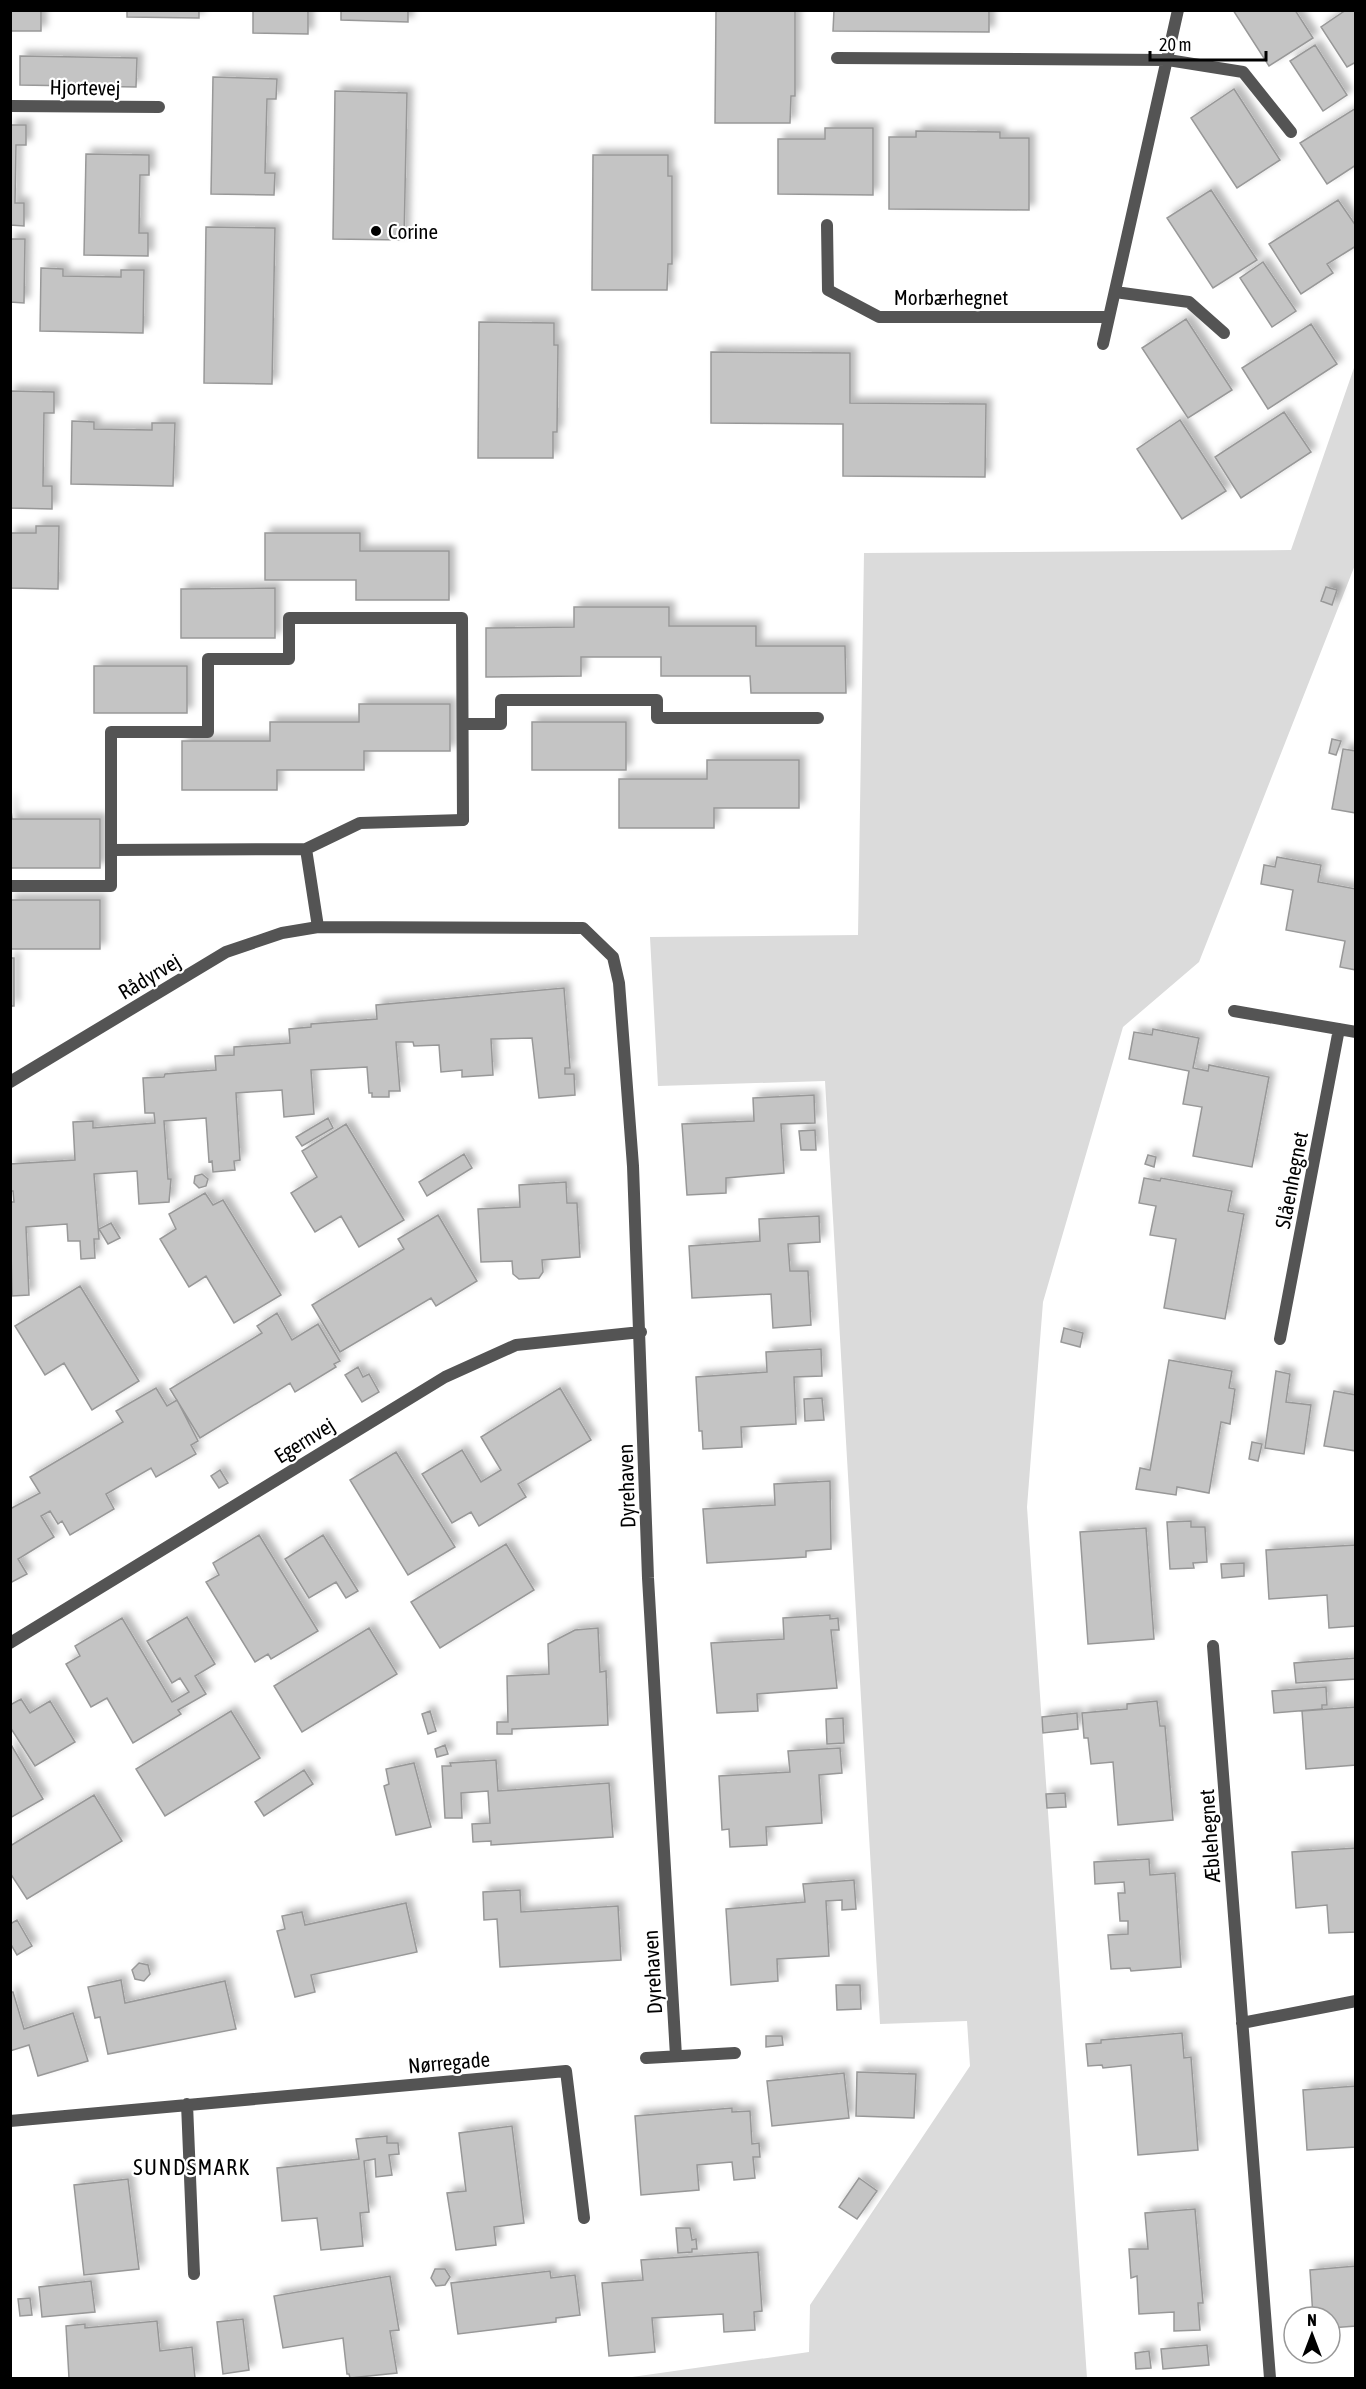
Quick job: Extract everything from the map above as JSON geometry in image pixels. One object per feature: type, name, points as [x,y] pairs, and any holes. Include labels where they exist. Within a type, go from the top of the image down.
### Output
[{"type":"street","points":[[1103,344],[1178,10]]},
{"type":"street","points":[[837,58],[1168,60],[1243,72],[1291,132]]},
{"type":"street","name":"Hjortevej","points":[[10,106],[159,107]]},
{"type":"street","name":"Morbærhegnet","points":[[827,225],[828,290],[879,317],[1109,317]]},
{"type":"street","points":[[1115,292],[1189,302],[1224,333]]},
{"type":"street","points":[[10,886],[111,886],[111,850],[111,732],[208,732],[208,659],[289,659],[289,618],[462,618],[463,820],[360,823],[306,849],[111,850]]},
{"type":"street","points":[[463,724],[501,724],[501,700],[657,700],[657,718],[818,718]]},
{"type":"street","points":[[306,849],[318,927]]},
{"type":"street","name":"Rådyrvej","points":[[10,1082],[226,952],[282,933],[318,927],[583,928]]},
{"type":"street","name":"Dyrehaven","points":[[583,928],[613,957],[619,983],[633,1166],[641,1332],[648,1578],[676,2056]]},
{"type":"street","points":[[1234,1011],[1356,1032]]},
{"type":"street","name":"Slåenhegnet","points":[[1280,1339],[1339,1029]]},
{"type":"street","name":"Egernvej","points":[[10,1643],[445,1377],[516,1346],[641,1332]]},
{"type":"street","name":"Æblehegnet","points":[[1213,1646],[1270,2379]]},
{"type":"street","points":[[1242,2023],[1356,2001]]},
{"type":"street","points":[[646,2058],[735,2053]]},
{"type":"street","name":"Nørregade","points":[[10,2121],[566,2071],[584,2218]]},
{"type":"street","points":[[187,2104],[194,2274]]},
{"type":"shaded area","points":[[1355,365],[1355,565],[1199,962],[1123,1027],[1043,1302],[1027,1507],[1087,2378],[625,2378],[809,2352],[810,2305],[970,2066],[967,2021],[880,2024],[825,1081],[658,1086],[650,937],[858,935],[864,553],[1291,550]]},
{"type":"building","points":[[10,10],[41,10],[41,31],[10,31]]},
{"type":"building","points":[[127,10],[199,10],[199,18],[127,17]]},
{"type":"building","points":[[253,10],[308,10],[308,34],[253,33]]},
{"type":"building","points":[[341,10],[408,10],[408,22],[341,20]]},
{"type":"building","points":[[716,10],[795,10],[795,96],[791,96],[790,123],[715,123]]},
{"type":"building","points":[[834,10],[989,10],[989,32],[833,31]]},
{"type":"building","points":[[1233,10],[1295,10],[1313,38],[1269,66]]},
{"type":"building","points":[[1346,10],[1356,10],[1356,62],[1347,67],[1321,27]]},
{"type":"building","points":[[1315,45],[1347,95],[1323,111],[1290,61]]},
{"type":"building","points":[[20,56],[137,58],[136,87],[20,85]]},
{"type":"building","points":[[213,77],[277,79],[276,99],[267,99],[265,173],[275,173],[274,195],[211,194]]},
{"type":"building","points":[[1234,89],[1280,160],[1237,188],[1191,118]]},
{"type":"building","points":[[335,91],[407,93],[404,240],[333,239]]},
{"type":"building","points":[[1356,108],[1356,165],[1327,184],[1300,143]]},
{"type":"building","points":[[10,125],[26,125],[26,145],[16,145],[15,203],[24,203],[24,226],[10,225]]},
{"type":"building","points":[[825,128],[873,128],[873,195],[778,194],[778,139],[825,139]]},
{"type":"building","points":[[916,131],[1000,132],[1000,138],[1029,138],[1029,210],[889,209],[889,137],[916,137]]},
{"type":"building","points":[[86,154],[149,155],[149,175],[140,175],[139,233],[148,233],[148,256],[84,255]]},
{"type":"building","points":[[593,155],[668,155],[668,176],[672,176],[672,264],[668,264],[667,290],[592,290]]},
{"type":"building","points":[[1211,190],[1257,260],[1213,288],[1167,218]]},
{"type":"building","points":[[1338,200],[1356,226],[1356,246],[1327,264],[1333,273],[1301,294],[1269,244]]},
{"type":"building","points":[[206,227],[275,228],[272,384],[204,383]]},
{"type":"building","points":[[10,239],[25,239],[24,303],[10,302]]},
{"type":"building","points":[[1263,262],[1296,311],[1272,327],[1240,278]]},
{"type":"building","points":[[41,268],[63,269],[63,276],[121,277],[121,270],[144,270],[143,333],[40,331]]},
{"type":"building","points":[[1186,319],[1232,390],[1188,418],[1142,348]]},
{"type":"building","points":[[479,322],[554,323],[554,345],[558,345],[557,432],[553,432],[553,458],[478,458]]},
{"type":"building","points":[[1311,324],[1337,364],[1268,409],[1242,368]]},
{"type":"building","points":[[711,352],[850,353],[850,403],[986,404],[985,477],[843,476],[843,424],[711,423]]},
{"type":"building","points":[[10,391],[54,392],[54,413],[44,413],[43,486],[52,486],[52,509],[10,508]]},
{"type":"building","points":[[1284,412],[1311,452],[1241,498],[1215,457]]},
{"type":"building","points":[[1180,420],[1226,491],[1182,519],[1137,449]]},
{"type":"building","points":[[72,421],[94,422],[94,429],[152,430],[152,423],[175,423],[173,486],[71,484]]},
{"type":"building","points":[[36,526],[59,526],[58,589],[10,588],[10,533],[36,533]]},
{"type":"building","points":[[265,533],[360,533],[360,551],[449,551],[449,600],[356,600],[356,580],[265,580]]},
{"type":"building","points":[[1326,587],[1337,590],[1332,605],[1321,601]]},
{"type":"building","points":[[275,588],[275,638],[181,638],[181,589]]},
{"type":"building","points":[[574,607],[669,607],[669,626],[756,626],[756,646],[845,646],[846,693],[751,693],[750,676],[661,676],[661,657],[581,657],[581,676],[486,677],[486,628],[574,627]]},
{"type":"building","points":[[94,666],[187,666],[187,713],[94,713]]},
{"type":"building","points":[[359,704],[450,704],[450,751],[364,751],[364,770],[277,770],[277,790],[182,790],[182,741],[270,741],[270,722],[359,722]]},
{"type":"building","points":[[532,722],[626,722],[626,770],[532,770]]},
{"type":"building","points":[[1332,739],[1341,741],[1336,755],[1329,753]]},
{"type":"building","points":[[1343,749],[1356,751],[1356,813],[1332,809]]},
{"type":"building","points":[[707,760],[799,760],[799,808],[714,808],[714,828],[619,828],[619,779],[707,779]]},
{"type":"building","points":[[10,800],[12,819],[100,819],[100,868],[10,868]]},
{"type":"building","points":[[1277,857],[1321,865],[1318,882],[1356,889],[1356,970],[1340,967],[1345,941],[1286,930],[1293,890],[1261,884],[1264,865],[1275,867]]},
{"type":"building","points":[[10,900],[100,900],[100,949],[10,949]]},
{"type":"building","points":[[10,958],[14,958],[14,1006],[10,1006]]},
{"type":"building","points":[[564,988],[570,1068],[565,1068],[565,1074],[574,1074],[575,1095],[539,1098],[532,1038],[491,1039],[493,1075],[462,1077],[462,1070],[441,1072],[439,1045],[414,1046],[413,1042],[396,1042],[400,1091],[389,1091],[389,1097],[372,1097],[372,1093],[369,1093],[367,1067],[311,1070],[314,1114],[284,1117],[282,1090],[236,1093],[240,1160],[234,1161],[235,1170],[213,1172],[212,1161],[209,1162],[206,1118],[164,1121],[168,1179],[171,1179],[169,1202],[139,1204],[137,1171],[94,1174],[99,1239],[94,1239],[95,1258],[81,1259],[80,1241],[68,1241],[67,1224],[26,1227],[29,1295],[12,1296],[10,1202],[14,1202],[13,1191],[10,1191],[10,1164],[75,1160],[73,1122],[93,1121],[93,1128],[155,1123],[154,1113],[145,1113],[143,1078],[216,1070],[215,1056],[234,1055],[234,1047],[290,1043],[289,1029],[311,1027],[311,1024],[377,1019],[376,1005]]},
{"type":"building","points":[[1153,1029],[1199,1038],[1193,1068],[1208,1071],[1209,1065],[1269,1077],[1252,1167],[1193,1156],[1202,1107],[1183,1104],[1189,1071],[1129,1059],[1134,1032],[1152,1035]]},
{"type":"building","points":[[814,1095],[815,1123],[781,1124],[784,1173],[726,1178],[726,1193],[687,1195],[682,1124],[754,1121],[753,1098]]},
{"type":"building","points":[[328,1118],[333,1128],[302,1146],[296,1137]]},
{"type":"building","points":[[346,1124],[404,1220],[359,1247],[341,1216],[315,1232],[291,1193],[317,1177],[302,1151]]},
{"type":"building","points":[[815,1130],[816,1150],[801,1150],[799,1131]]},
{"type":"building","points":[[464,1154],[472,1168],[427,1196],[419,1182]]},
{"type":"building","points":[[1148,1155],[1156,1157],[1154,1167],[1145,1164]]},
{"type":"building","points":[[202,1174],[208,1179],[206,1186],[199,1188],[194,1183],[195,1176]]},
{"type":"building","points":[[1144,1178],[1160,1181],[1161,1178],[1232,1191],[1228,1211],[1244,1214],[1225,1319],[1164,1308],[1176,1239],[1150,1235],[1156,1206],[1139,1203]]},
{"type":"building","points":[[566,1182],[567,1203],[577,1203],[580,1257],[542,1260],[543,1272],[539,1278],[519,1279],[513,1274],[512,1261],[481,1262],[478,1209],[520,1207],[519,1185]]},
{"type":"building","points":[[205,1193],[213,1205],[223,1200],[281,1295],[234,1323],[206,1276],[189,1287],[160,1239],[176,1229],[169,1214]]},
{"type":"building","points":[[438,1215],[477,1281],[436,1306],[431,1298],[340,1352],[312,1305],[404,1249],[398,1239]]},
{"type":"building","points":[[819,1216],[820,1242],[788,1244],[790,1271],[808,1271],[811,1325],[773,1328],[771,1294],[692,1298],[689,1246],[760,1241],[759,1219]]},
{"type":"building","points":[[111,1223],[120,1238],[108,1244],[99,1229]]},
{"type":"building","points":[[80,1286],[139,1381],[92,1410],[64,1363],[45,1375],[15,1326]]},
{"type":"building","points":[[277,1313],[292,1340],[318,1324],[340,1361],[334,1364],[336,1367],[295,1392],[290,1383],[200,1438],[170,1389],[262,1333],[257,1326]]},
{"type":"building","points":[[1064,1328],[1083,1333],[1080,1347],[1061,1342]]},
{"type":"building","points":[[821,1349],[822,1376],[794,1377],[796,1424],[741,1427],[742,1447],[703,1449],[702,1431],[699,1431],[696,1377],[767,1372],[766,1352]]},
{"type":"building","points":[[1169,1360],[1232,1371],[1229,1388],[1235,1389],[1230,1424],[1221,1422],[1209,1493],[1177,1487],[1176,1495],[1136,1489],[1140,1468],[1150,1470]]},
{"type":"building","points":[[358,1367],[363,1377],[369,1374],[379,1392],[362,1402],[345,1375]]},
{"type":"building","points":[[1276,1371],[1290,1374],[1286,1402],[1311,1405],[1304,1454],[1265,1448]]},
{"type":"building","points":[[156,1388],[167,1406],[177,1400],[198,1441],[191,1445],[196,1454],[156,1477],[151,1468],[106,1494],[114,1509],[70,1535],[62,1521],[58,1524],[50,1511],[41,1516],[54,1537],[18,1559],[27,1574],[10,1583],[10,1509],[40,1493],[30,1477],[123,1422],[116,1411]]},
{"type":"building","points":[[560,1388],[591,1440],[518,1484],[526,1497],[479,1526],[471,1512],[452,1523],[422,1474],[462,1450],[481,1482],[501,1470],[481,1437]]},
{"type":"building","points":[[1334,1391],[1356,1395],[1356,1451],[1324,1446]]},
{"type":"building","points":[[822,1398],[824,1420],[805,1421],[804,1399]]},
{"type":"building","points":[[1252,1442],[1262,1444],[1258,1461],[1249,1459]]},
{"type":"building","points":[[396,1452],[455,1547],[408,1575],[350,1480]]},
{"type":"building","points":[[220,1470],[228,1483],[219,1488],[211,1476]]},
{"type":"building","points":[[830,1481],[831,1549],[806,1551],[806,1557],[707,1563],[703,1509],[775,1505],[774,1484]]},
{"type":"building","points":[[1191,1521],[1191,1527],[1205,1527],[1207,1562],[1193,1563],[1194,1568],[1170,1569],[1167,1522]]},
{"type":"building","points":[[1146,1528],[1154,1639],[1088,1644],[1080,1532]]},
{"type":"building","points":[[259,1535],[318,1631],[271,1659],[268,1654],[255,1662],[206,1582],[219,1575],[213,1563]]},
{"type":"building","points":[[323,1535],[358,1591],[346,1598],[336,1582],[309,1598],[285,1559]]},
{"type":"building","points":[[506,1544],[534,1590],[440,1648],[411,1602]]},
{"type":"building","points":[[1356,1545],[1356,1626],[1329,1628],[1327,1595],[1269,1599],[1266,1550]]},
{"type":"building","points":[[1244,1563],[1244,1576],[1222,1578],[1221,1564]]},
{"type":"building","points":[[830,1615],[830,1619],[838,1618],[839,1630],[831,1630],[837,1688],[757,1694],[758,1711],[717,1713],[711,1643],[784,1639],[783,1618]]},
{"type":"building","points":[[187,1617],[215,1664],[195,1676],[206,1694],[178,1710],[181,1714],[133,1743],[107,1698],[91,1707],[66,1664],[80,1656],[75,1646],[122,1618],[172,1702],[189,1692],[180,1678],[172,1683],[147,1641]]},
{"type":"building","points":[[369,1628],[397,1674],[302,1732],[274,1686]]},
{"type":"building","points":[[598,1628],[600,1672],[606,1671],[608,1725],[512,1729],[512,1734],[497,1734],[497,1722],[508,1722],[507,1676],[549,1674],[548,1644],[575,1630]]},
{"type":"building","points":[[1356,1658],[1356,1679],[1296,1683],[1294,1663]]},
{"type":"building","points":[[1326,1687],[1327,1705],[1322,1705],[1322,1709],[1274,1713],[1272,1691]]},
{"type":"building","points":[[21,1699],[30,1713],[50,1701],[75,1742],[35,1766],[10,1727],[10,1705]]},
{"type":"building","points":[[1157,1701],[1160,1726],[1165,1726],[1173,1820],[1118,1825],[1113,1762],[1091,1764],[1088,1738],[1084,1738],[1082,1713],[1127,1709],[1127,1704]]},
{"type":"building","points":[[1356,1707],[1356,1765],[1306,1769],[1302,1711]]},
{"type":"building","points":[[231,1711],[260,1758],[165,1816],[136,1769]]},
{"type":"building","points":[[430,1711],[436,1731],[428,1734],[422,1714]]},
{"type":"building","points":[[1077,1713],[1078,1729],[1043,1733],[1042,1717]]},
{"type":"building","points":[[843,1718],[844,1743],[827,1744],[826,1719]]},
{"type":"building","points":[[10,1743],[43,1799],[10,1818]]},
{"type":"building","points":[[445,1745],[448,1754],[437,1757],[435,1749]]},
{"type":"building","points":[[840,1748],[842,1773],[819,1775],[822,1823],[766,1827],[767,1845],[730,1847],[729,1829],[722,1830],[719,1776],[790,1772],[788,1751]]},
{"type":"building","points":[[496,1760],[498,1791],[609,1783],[613,1837],[491,1845],[491,1841],[473,1842],[472,1824],[490,1823],[488,1791],[461,1793],[462,1818],[445,1818],[442,1766],[451,1766],[450,1763]]},
{"type":"building","points":[[414,1763],[431,1827],[396,1835],[384,1786],[389,1784],[386,1769]]},
{"type":"building","points":[[304,1770],[313,1784],[264,1816],[255,1802]]},
{"type":"building","points":[[1065,1793],[1066,1807],[1047,1808],[1046,1794]]},
{"type":"building","points":[[94,1795],[122,1841],[27,1899],[10,1873],[10,1846]]},
{"type":"building","points":[[1356,1848],[1356,1932],[1329,1933],[1327,1905],[1296,1908],[1292,1852]]},
{"type":"building","points":[[1149,1859],[1150,1875],[1175,1873],[1181,1967],[1131,1971],[1130,1968],[1111,1969],[1108,1935],[1128,1934],[1128,1921],[1120,1921],[1118,1893],[1125,1893],[1124,1882],[1095,1884],[1094,1862]]},
{"type":"building","points":[[854,1880],[856,1909],[842,1910],[842,1900],[826,1901],[829,1956],[777,1959],[778,1981],[731,1985],[726,1909],[805,1902],[803,1884]]},
{"type":"building","points":[[520,1890],[521,1912],[618,1906],[621,1960],[500,1967],[497,1919],[484,1920],[483,1892]]},
{"type":"building","points":[[406,1903],[417,1952],[311,1975],[315,1992],[295,1997],[277,1931],[285,1929],[282,1916],[302,1912],[305,1925]]},
{"type":"building","points":[[17,1920],[32,1946],[17,1955],[10,1943],[10,1924]]},
{"type":"building","points":[[139,1963],[148,1965],[150,1974],[144,1981],[135,1979],[132,1970]]},
{"type":"building","points":[[121,1980],[125,2003],[225,1981],[236,2029],[108,2054],[100,2017],[95,2018],[88,1987]]},
{"type":"building","points":[[836,1985],[860,1985],[861,2009],[837,2010]]},
{"type":"building","points":[[10,1992],[13,1992],[24,2029],[73,2013],[88,2061],[38,2076],[29,2045],[10,2051]]},
{"type":"building","points":[[1182,2033],[1184,2058],[1191,2057],[1198,2150],[1138,2155],[1131,2065],[1103,2068],[1102,2065],[1088,2066],[1086,2044],[1101,2043],[1101,2040]]},
{"type":"building","points":[[766,2036],[782,2036],[783,2045],[766,2047]]},
{"type":"building","points":[[857,2072],[916,2074],[914,2118],[856,2116]]},
{"type":"building","points":[[844,2073],[849,2118],[772,2126],[767,2081]]},
{"type":"building","points":[[1356,2086],[1356,2147],[1307,2150],[1303,2090]]},
{"type":"building","points":[[732,2108],[732,2112],[750,2111],[752,2144],[759,2143],[760,2157],[753,2157],[755,2178],[734,2180],[732,2162],[697,2165],[699,2190],[641,2195],[635,2116]]},
{"type":"building","points":[[512,2126],[524,2223],[494,2227],[496,2245],[456,2250],[447,2193],[466,2191],[459,2133]]},
{"type":"building","points":[[387,2136],[387,2143],[398,2143],[399,2154],[389,2155],[392,2175],[376,2177],[375,2159],[364,2161],[369,2212],[360,2213],[363,2246],[321,2250],[317,2218],[282,2221],[277,2168],[359,2159],[356,2139]]},
{"type":"building","points":[[859,2178],[877,2191],[857,2219],[839,2207]]},
{"type":"building","points":[[128,2179],[139,2269],[84,2275],[74,2185]]},
{"type":"building","points":[[1195,2209],[1203,2303],[1198,2303],[1200,2330],[1174,2331],[1174,2312],[1139,2314],[1137,2276],[1131,2278],[1129,2249],[1148,2249],[1145,2213]]},
{"type":"building","points":[[676,2228],[690,2228],[692,2240],[696,2239],[697,2249],[692,2249],[692,2252],[678,2253]]},
{"type":"building","points":[[758,2252],[762,2311],[754,2312],[755,2330],[724,2332],[723,2314],[652,2318],[655,2352],[609,2356],[602,2283],[643,2280],[641,2260]]},
{"type":"building","points":[[1356,2266],[1356,2326],[1342,2327],[1342,2305],[1312,2305],[1310,2270]]},
{"type":"building","points":[[435,2269],[445,2269],[450,2277],[445,2285],[436,2286],[431,2278]]},
{"type":"building","points":[[550,2271],[551,2278],[575,2275],[580,2315],[556,2318],[556,2322],[458,2334],[451,2283]]},
{"type":"building","points":[[390,2276],[399,2330],[390,2331],[397,2373],[350,2378],[347,2374],[343,2338],[283,2348],[274,2296]]},
{"type":"building","points":[[91,2281],[95,2312],[42,2317],[39,2287]]},
{"type":"building","points":[[30,2298],[32,2315],[20,2316],[18,2299]]},
{"type":"building","points":[[243,2319],[249,2370],[223,2374],[217,2322]]},
{"type":"building","points":[[157,2321],[160,2351],[192,2347],[195,2378],[69,2378],[66,2326],[85,2324],[85,2328]]},
{"type":"building","points":[[1207,2345],[1209,2365],[1163,2369],[1161,2349]]},
{"type":"building","points":[[1149,2351],[1151,2368],[1136,2369],[1135,2353]]},
{"type":"place","name":"Corine","points":[[376,231]]},
{"type":"district","name":"SUNDSMARK","points":[[192,2167]]}]
